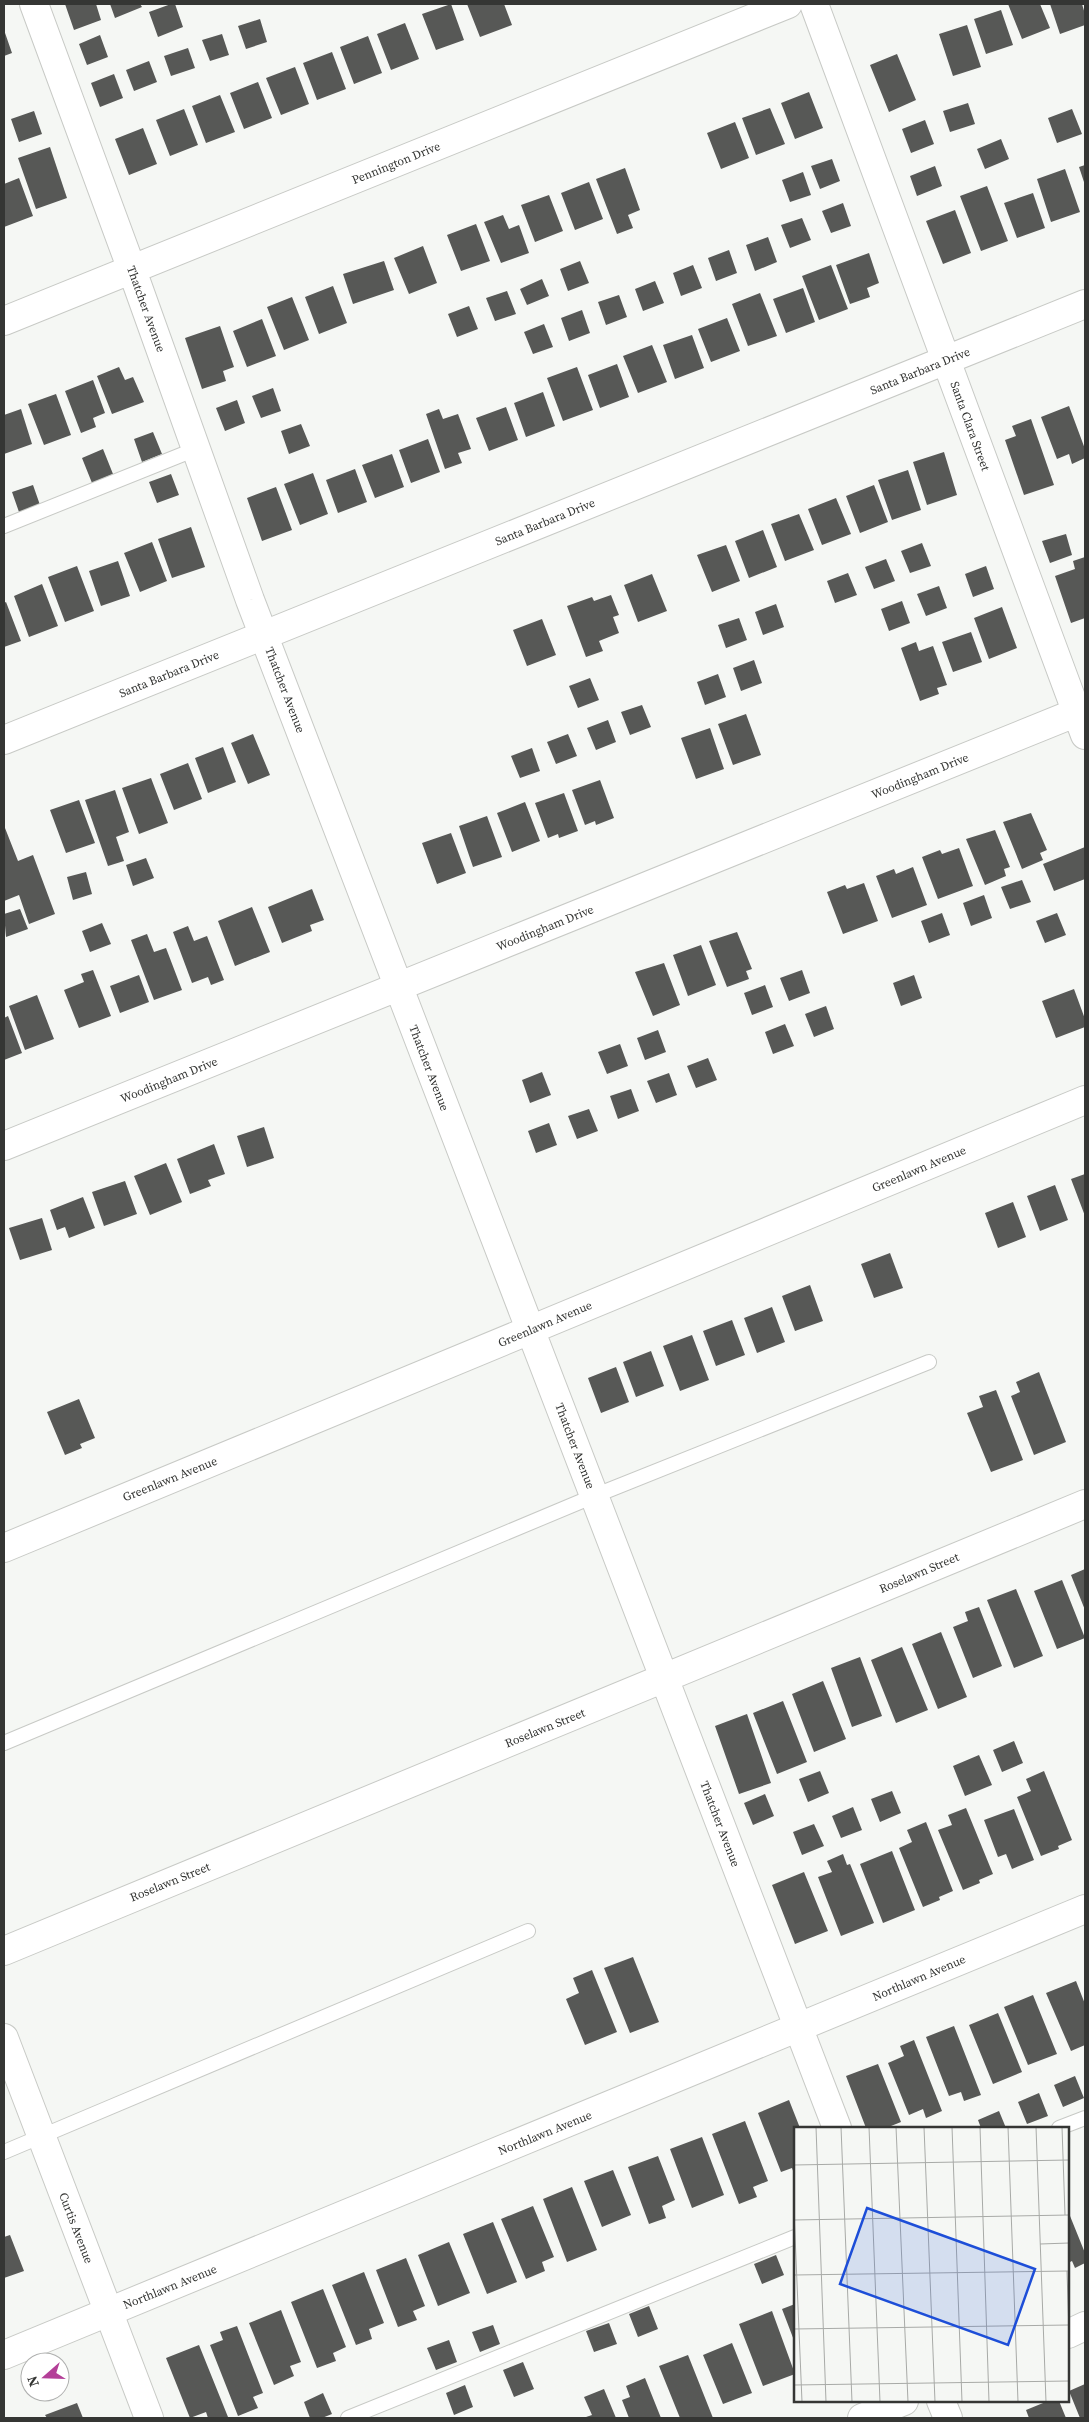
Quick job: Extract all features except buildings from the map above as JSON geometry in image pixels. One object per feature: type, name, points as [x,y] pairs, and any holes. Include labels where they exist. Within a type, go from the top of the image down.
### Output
[{"type":"street","name":"Thatcher Avenue","points":[[34,4],[264,636],[837,2127]]},
{"type":"street","name":"Pennington Drive","points":[[4,321],[788,4]]},
{"type":"street","name":"Santa Clara Street","points":[[814,4],[1082,719]]},
{"type":"street","name":"Santa Barbara Drive","points":[[4,740],[1085,304]]},
{"type":"street","name":"Woodingham Drive","points":[[4,1146],[398,987],[1082,719]]},
{"type":"street","name":"Greenlawn Avenue","points":[[4,1548],[1085,1100]]},
{"type":"street","name":"Roselawn Street","points":[[4,1951],[1085,1504]]},
{"type":"street","name":"Northlawn Avenue","points":[[4,2355],[1085,1909]]},
{"type":"street","name":"Curtis Avenue","points":[[4,2038],[149,2418]]},
{"type":"street","points":[[1069,2334],[1085,2326]]},
{"type":"street","points":[[862,2418],[902,2402]]},
{"type":"street","points":[[941,2402],[948,2418]]},
{"type":"lane","points":[[4,526],[196,449]]},
{"type":"lane","points":[[4,1744],[594,1496],[929,1362]]},
{"type":"lane","points":[[4,2152],[528,1932]]},
{"type":"lane","points":[[1062,2127],[1085,2118]]},
{"type":"lane","points":[[348,2418],[794,2237]]}]
